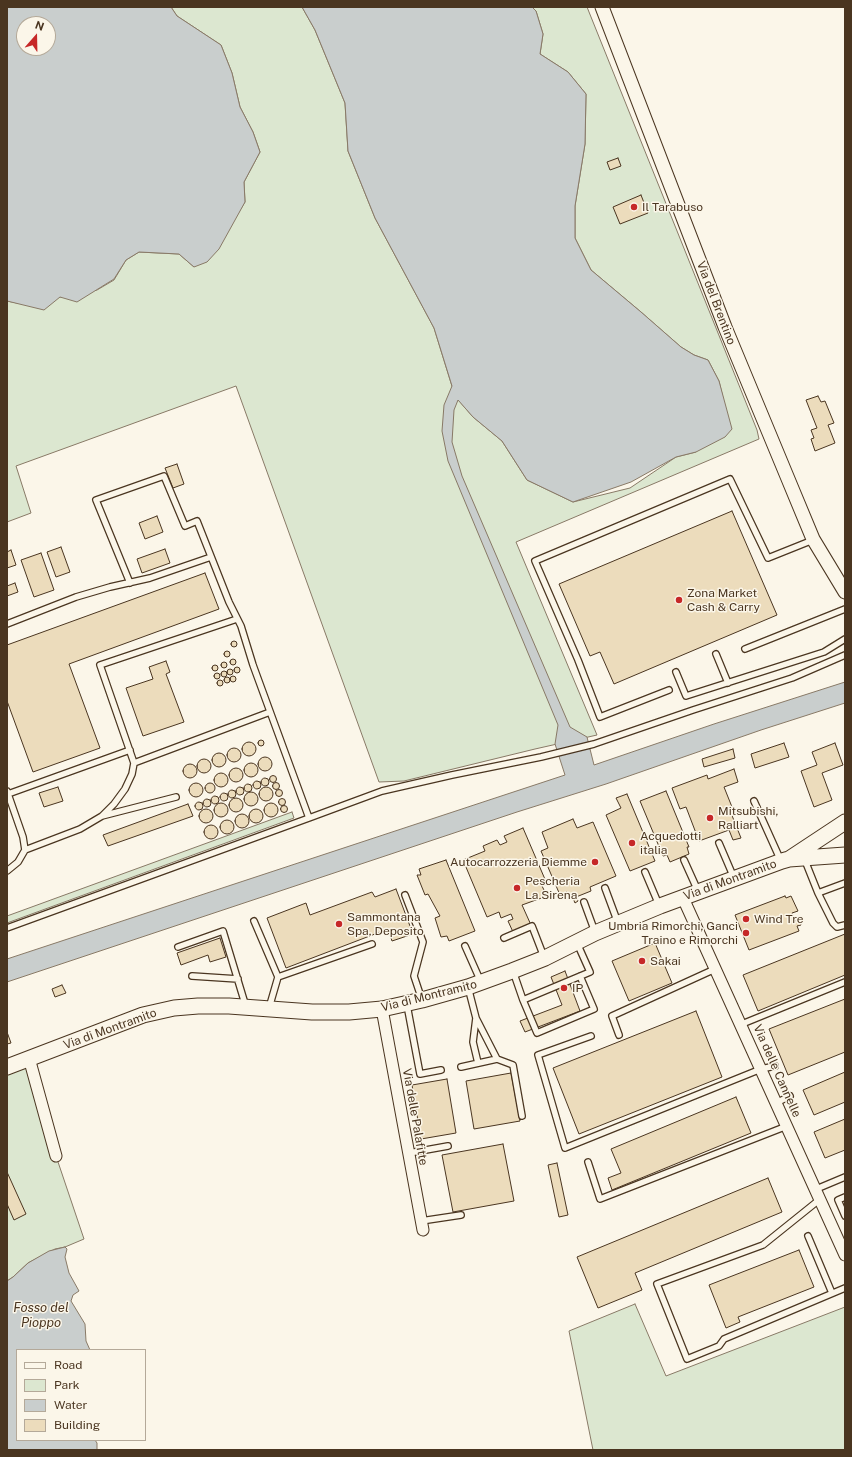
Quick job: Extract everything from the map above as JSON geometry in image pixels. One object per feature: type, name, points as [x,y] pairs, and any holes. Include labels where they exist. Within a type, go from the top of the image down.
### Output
[{"type":"main road","name":"Via di Montramito","points":[[7,1067],[143,1015],[164,1010],[198,1006],[269,1008],[312,1012],[349,1012],[382,1009],[407,1004],[474,985],[545,958],[595,933],[660,906],[699,893],[785,860],[845,822]]},
{"type":"main road","name":"Via di Montramito","points":[[785,860],[845,855]]},
{"type":"street","name":"Via del Brentino","points":[[602,7],[725,327],[813,539],[845,592]]},
{"type":"street","name":"Via delle Cannelle","points":[[684,898],[715,969],[742,1024],[814,1190],[845,1255]]},
{"type":"street","name":"Via delle Palafitte","points":[[382,1009],[422,1226]]},
{"type":"street","points":[[29,1058],[56,1156]]},
{"type":"lane","points":[[130,583],[96,500],[164,476],[185,526],[197,521],[241,626],[253,665],[309,818]]},
{"type":"lane","points":[[669,690],[600,717],[578,660],[535,561],[730,478],[768,558],[813,539]]},
{"type":"lane","points":[[7,624],[76,597],[110,587],[150,578],[211,557]]},
{"type":"lane","points":[[745,649],[845,609]]},
{"type":"lane","points":[[7,871],[18,862],[25,850],[80,829],[102,816],[114,804],[125,789],[132,774],[134,762],[100,665],[237,618]]},
{"type":"lane","points":[[676,672],[686,696],[824,652],[845,639]]},
{"type":"lane","points":[[716,654],[728,683]]},
{"type":"lane","points":[[7,928],[382,791],[555,754],[594,744],[792,678],[845,655]]},
{"type":"lane","points":[[134,762],[270,712]]},
{"type":"lane","points":[[25,850],[23,837],[8,792],[130,750]]},
{"type":"lane","points":[[102,816],[176,797]]},
{"type":"lane","points":[[754,801],[785,860]]},
{"type":"lane","points":[[719,843],[734,879]]},
{"type":"lane","points":[[804,858],[818,893],[834,925],[840,927],[845,925]]},
{"type":"lane","points":[[684,860],[699,893]]},
{"type":"lane","points":[[645,872],[660,906]]},
{"type":"lane","points":[[818,893],[845,883]]},
{"type":"lane","points":[[605,888],[618,924]]},
{"type":"lane","points":[[405,895],[423,942],[414,976],[422,1000]]},
{"type":"lane","points":[[584,902],[595,933]]},
{"type":"lane","points":[[254,921],[278,977],[269,1008]]},
{"type":"lane","points":[[504,938],[532,926],[545,958]]},
{"type":"lane","points":[[178,947],[223,932],[246,1007]]},
{"type":"lane","points":[[523,1000],[590,972],[577,943]]},
{"type":"lane","points":[[278,977],[372,944]]},
{"type":"lane","points":[[465,946],[474,985],[476,1018],[473,1042],[478,1063]]},
{"type":"lane","points":[[619,1036],[612,1016],[715,969]]},
{"type":"lane","points":[[512,971],[537,1033],[594,1009],[580,976]]},
{"type":"lane","points":[[192,976],[238,978]]},
{"type":"lane","points":[[742,1024],[845,982]]},
{"type":"lane","points":[[407,1004],[420,1074],[441,1070]]},
{"type":"lane","points":[[476,1018],[497,1059]]},
{"type":"lane","points":[[591,1036],[538,1055],[565,1148],[762,1069],[775,1066]]},
{"type":"lane","points":[[460,1067],[497,1059],[513,1065],[522,1116]]},
{"type":"lane","points":[[776,1103],[790,1096]]},
{"type":"lane","points":[[588,1162],[600,1199],[787,1126]]},
{"type":"lane","points":[[409,1153],[448,1146]]},
{"type":"lane","points":[[814,1190],[845,1178]]},
{"type":"lane","points":[[845,1197],[838,1200],[845,1216]]},
{"type":"lane","points":[[819,1200],[763,1245],[657,1284],[687,1359],[719,1346],[724,1339],[845,1288]]},
{"type":"lane","points":[[422,1226],[460,1215]]},
{"type":"lane","points":[[808,1236],[832,1293]]},
{"type":"green space","points":[[171,7],[302,7],[315,30],[345,103],[348,151],[375,218],[434,328],[455,396],[473,417],[502,441],[527,480],[573,502],[630,488],[676,457],[696,452],[723,398],[719,381],[708,360],[694,355],[681,347],[591,270],[575,238],[575,206],[585,144],[586,94],[568,72],[540,54],[543,34],[536,11],[532,7],[587,7],[757,430],[759,439],[516,542],[597,735],[404,781],[379,782],[236,386],[16,466],[31,513],[7,522],[7,301],[17,303],[97,290],[114,280],[126,260],[139,252],[179,254],[194,267],[234,220],[245,202],[244,182],[260,152],[253,132],[240,107],[232,73],[221,45],[177,16]]},
{"type":"green space","points":[[292,812],[294,818],[7,923],[7,916]]},
{"type":"green space","points":[[29,1058],[56,1156],[84,1239],[65,1247],[55,1249],[28,1263],[7,1281],[7,1067]]},
{"type":"green space","points":[[635,1304],[666,1376],[845,1307],[845,1450],[593,1450],[569,1331]]},
{"type":"water","points":[[7,7],[171,7],[177,16],[221,45],[232,73],[240,107],[253,132],[260,152],[244,182],[245,202],[219,249],[207,262],[194,267],[179,254],[139,252],[126,260],[114,279],[77,302],[60,297],[44,310],[7,301]]},
{"type":"water","points":[[302,7],[532,7],[536,11],[543,34],[540,54],[568,72],[586,94],[585,144],[575,206],[575,238],[591,270],[681,347],[694,355],[708,360],[719,381],[732,429],[725,437],[696,452],[676,457],[631,482],[573,502],[527,480],[502,441],[473,417],[458,400],[454,410],[452,442],[462,476],[570,727],[587,737],[594,765],[714,724],[845,682],[845,703],[761,730],[606,784],[517,812],[7,982],[7,959],[565,775],[555,744],[558,725],[448,461],[442,431],[444,405],[452,386],[434,328],[375,218],[348,151],[345,103],[315,30]]},
{"type":"water","name":"Fosso del Pioppo","points":[[65,1247],[67,1249],[65,1257],[69,1273],[79,1291],[73,1295],[71,1301],[85,1324],[86,1341],[90,1349],[16,1349],[16,1441],[96,1441],[97,1450],[7,1450],[7,1281],[28,1263],[49,1251]]},
{"type":"building","points":[[618,158],[621,166],[610,170],[607,162]]},
{"type":"building","points":[[641,195],[648,213],[620,224],[613,207]]},
{"type":"building","points":[[818,396],[821,402],[825,401],[834,423],[828,425],[835,443],[815,451],[811,439],[814,438],[811,430],[817,428],[806,400]]},
{"type":"building","points":[[177,464],[184,484],[173,488],[165,468]]},
{"type":"building","points":[[732,511],[777,615],[614,684],[600,652],[590,656],[559,584]]},
{"type":"building","points":[[157,516],[163,532],[145,539],[139,523]]},
{"type":"building","points":[[61,547],[70,572],[56,577],[47,552]]},
{"type":"building","points":[[165,549],[170,563],[142,573],[137,559]]},
{"type":"building","points":[[11,550],[16,565],[7,568],[7,552]]},
{"type":"building","points":[[41,553],[54,590],[34,597],[21,560]]},
{"type":"building","points":[[205,573],[219,609],[69,664],[100,748],[33,772],[7,701],[7,645]]},
{"type":"building","points":[[15,583],[18,592],[7,596],[7,586]]},
{"type":"building","points":[[234,641],[237,644],[234,647],[231,644]]},
{"type":"building","points":[[227,651],[230,654],[227,657],[224,654]]},
{"type":"building","points":[[233,659],[236,662],[233,665],[230,662]]},
{"type":"building","points":[[166,661],[170,672],[166,674],[184,722],[143,736],[126,688],[153,679],[149,667]]},
{"type":"building","points":[[224,662],[227,665],[224,668],[221,665]]},
{"type":"building","points":[[215,665],[218,668],[215,671],[212,668]]},
{"type":"building","points":[[237,667],[240,670],[237,673],[234,670]]},
{"type":"building","points":[[230,669],[233,672],[230,675],[227,672]]},
{"type":"building","points":[[224,671],[227,674],[224,677],[221,674]]},
{"type":"building","points":[[217,673],[220,676],[217,679],[214,676]]},
{"type":"building","points":[[233,676],[236,679],[233,682],[230,679]]},
{"type":"building","points":[[227,677],[230,680],[227,683],[224,680]]},
{"type":"building","points":[[220,680],[223,683],[220,686],[217,683]]},
{"type":"building","points":[[261,740],[264,743],[261,746],[258,743]]},
{"type":"building","points":[[249,742],[254,744],[256,749],[254,754],[249,756],[244,754],[242,749],[244,744]]},
{"type":"building","points":[[784,743],[789,757],[755,768],[751,754]]},
{"type":"building","points":[[835,743],[843,765],[822,773],[832,800],[814,807],[801,771],[817,765],[812,752]]},
{"type":"building","points":[[234,748],[239,750],[241,755],[239,760],[234,762],[229,760],[227,755],[229,750]]},
{"type":"building","points":[[733,749],[735,758],[704,767],[702,759]]},
{"type":"building","points":[[219,753],[224,755],[226,760],[224,765],[219,767],[214,765],[212,760],[214,755]]},
{"type":"building","points":[[265,757],[270,759],[272,764],[270,769],[265,771],[260,769],[258,764],[260,759]]},
{"type":"building","points":[[204,759],[209,761],[211,766],[209,771],[204,773],[199,771],[197,766],[199,761]]},
{"type":"building","points":[[251,763],[256,765],[258,770],[256,775],[251,777],[246,775],[244,770],[246,765]]},
{"type":"building","points":[[190,764],[195,766],[197,771],[195,776],[190,778],[185,776],[183,771],[185,766]]},
{"type":"building","points":[[236,768],[241,770],[243,775],[241,780],[236,782],[231,780],[229,775],[231,770]]},
{"type":"building","points":[[734,769],[738,782],[724,787],[734,812],[731,813],[741,838],[733,840],[729,830],[699,841],[686,807],[680,809],[672,788],[707,775],[708,779]]},
{"type":"building","points":[[221,773],[226,775],[228,780],[226,785],[221,787],[216,785],[214,780],[216,775]]},
{"type":"building","points":[[273,776],[276,779],[273,782],[270,779]]},
{"type":"building","points":[[265,778],[268,779],[268,785],[265,786],[262,785],[261,782],[262,779]]},
{"type":"building","points":[[257,781],[260,782],[260,788],[257,789],[254,788],[253,785],[254,782]]},
{"type":"building","points":[[196,783],[201,785],[203,790],[201,795],[196,797],[191,795],[189,790],[191,785]]},
{"type":"building","points":[[208,783],[212,783],[214,784],[214,792],[208,793],[205,790],[205,786]]},
{"type":"building","points":[[276,783],[279,786],[276,789],[273,786]]},
{"type":"building","points":[[248,784],[251,785],[251,791],[248,792],[245,791],[244,788],[245,785]]},
{"type":"building","points":[[58,787],[63,801],[44,807],[39,793]]},
{"type":"building","points":[[240,787],[243,788],[243,794],[240,795],[237,794],[236,791],[237,788]]},
{"type":"building","points":[[266,787],[271,789],[273,794],[271,799],[266,801],[261,799],[259,794],[261,789]]},
{"type":"building","points":[[232,790],[235,791],[235,797],[232,798],[229,797],[228,794],[229,791]]},
{"type":"building","points":[[279,790],[282,793],[279,796],[276,793]]},
{"type":"building","points":[[666,791],[689,847],[687,847],[689,854],[670,862],[667,855],[663,856],[640,801]]},
{"type":"building","points":[[251,792],[256,794],[258,799],[256,804],[251,806],[246,804],[244,799],[246,794]]},
{"type":"building","points":[[224,793],[227,794],[227,800],[224,801],[221,800],[220,797],[221,794]]},
{"type":"building","points":[[627,794],[655,861],[630,871],[606,815],[621,808],[616,798]]},
{"type":"building","points":[[215,796],[218,797],[218,803],[215,804],[212,803],[211,800],[212,797]]},
{"type":"building","points":[[236,798],[241,800],[243,805],[241,810],[236,812],[231,810],[229,805],[231,800]]},
{"type":"building","points":[[207,799],[210,800],[210,806],[207,807],[204,806],[203,803],[204,800]]},
{"type":"building","points":[[282,799],[285,802],[282,805],[279,802]]},
{"type":"building","points":[[199,802],[202,803],[202,809],[199,810],[196,809],[195,806],[196,803]]},
{"type":"building","points":[[221,803],[226,805],[228,810],[226,815],[221,817],[216,815],[214,810],[216,805]]},
{"type":"building","points":[[271,803],[276,805],[278,810],[276,815],[271,817],[266,815],[264,810],[266,805]]},
{"type":"building","points":[[188,804],[193,816],[108,846],[103,835]]},
{"type":"building","points":[[284,806],[287,809],[284,812],[281,809]]},
{"type":"building","points":[[206,809],[211,811],[213,816],[211,821],[206,823],[201,821],[199,816],[201,811]]},
{"type":"building","points":[[256,809],[261,811],[263,816],[261,821],[256,823],[251,821],[249,816],[251,811]]},
{"type":"building","points":[[242,814],[247,816],[249,821],[247,826],[242,828],[237,826],[235,821],[237,816]]},
{"type":"building","points":[[573,819],[577,828],[593,822],[616,876],[590,887],[591,891],[576,897],[578,901],[575,903],[572,896],[569,897],[567,892],[560,895],[541,851],[548,848],[542,832]]},
{"type":"building","points":[[227,820],[232,822],[234,827],[232,832],[227,834],[222,832],[220,827],[222,822]]},
{"type":"building","points":[[211,825],[216,827],[218,832],[216,837],[211,839],[206,837],[204,832],[206,827]]},
{"type":"building","points":[[523,828],[547,884],[542,886],[547,896],[522,905],[531,925],[513,932],[508,921],[513,919],[511,914],[501,918],[499,912],[487,917],[463,860],[485,851],[483,846],[497,840],[500,845],[507,842],[504,836]]},
{"type":"building","points":[[446,860],[475,931],[449,941],[447,936],[441,937],[435,918],[440,916],[428,894],[425,895],[417,875],[421,875],[419,869]]},
{"type":"building","name":"Sammontana Spa, Deposito","points":[[396,889],[413,934],[392,941],[388,929],[286,968],[267,918],[306,903],[310,915],[372,892],[375,897]]},
{"type":"building","points":[[785,896],[786,898],[791,896],[798,911],[792,913],[795,921],[799,919],[801,925],[797,926],[799,931],[749,950],[735,915]]},
{"type":"building","points":[[845,934],[845,975],[758,1011],[743,975]]},
{"type":"building","points":[[220,938],[226,957],[210,962],[208,955],[181,965],[177,953]]},
{"type":"building","points":[[655,943],[672,983],[629,1001],[612,961]]},
{"type":"building","points":[[565,971],[580,1011],[525,1032],[520,1021],[562,1005],[551,977]]},
{"type":"building","points":[[62,985],[66,993],[55,997],[52,989]]},
{"type":"building","points":[[845,999],[845,1052],[788,1075],[769,1029]]},
{"type":"building","points":[[696,1011],[722,1077],[579,1134],[553,1068]]},
{"type":"building","points":[[7,1032],[11,1043],[7,1044]]},
{"type":"building","points":[[845,1072],[845,1102],[814,1115],[803,1090]]},
{"type":"building","points":[[511,1073],[520,1121],[474,1129],[466,1081]]},
{"type":"building","points":[[447,1079],[456,1133],[421,1139],[412,1085]]},
{"type":"building","points":[[736,1097],[751,1133],[612,1190],[608,1178],[621,1173],[611,1149]]},
{"type":"building","points":[[845,1119],[845,1150],[825,1158],[814,1132]]},
{"type":"building","points":[[503,1144],[514,1201],[453,1212],[442,1155]]},
{"type":"building","points":[[557,1163],[568,1215],[559,1217],[548,1165]]},
{"type":"building","points":[[7,1172],[26,1214],[14,1220],[7,1204]]},
{"type":"building","points":[[768,1178],[782,1212],[635,1273],[642,1290],[598,1308],[577,1257]]},
{"type":"building","points":[[799,1250],[814,1287],[738,1317],[740,1322],[726,1328],[709,1285]]},
{"type":"place","name":"Il Tarabuso","points":[[634,207]]},
{"type":"place","name":"Zona Market Cash & Carry","points":[[679,600]]},
{"type":"place","name":"Mitsubishi, Ralliart","points":[[710,818]]},
{"type":"place","name":"Acquedotti italia","points":[[632,843]]},
{"type":"place","name":"Autocarrozzeria Diemme","points":[[595,862]]},
{"type":"place","name":"Pescheria La Sirena","points":[[517,888]]},
{"type":"place","name":"Wind Tre","points":[[746,919]]},
{"type":"place","name":"Sammontana Spa, Deposito","points":[[339,924]]},
{"type":"place","name":"Umbria Rimorchi, Ganci Traino e Rimorchi","points":[[746,933]]},
{"type":"place","name":"Sakai","points":[[642,961]]},
{"type":"place","name":"IP","points":[[564,988]]}]
